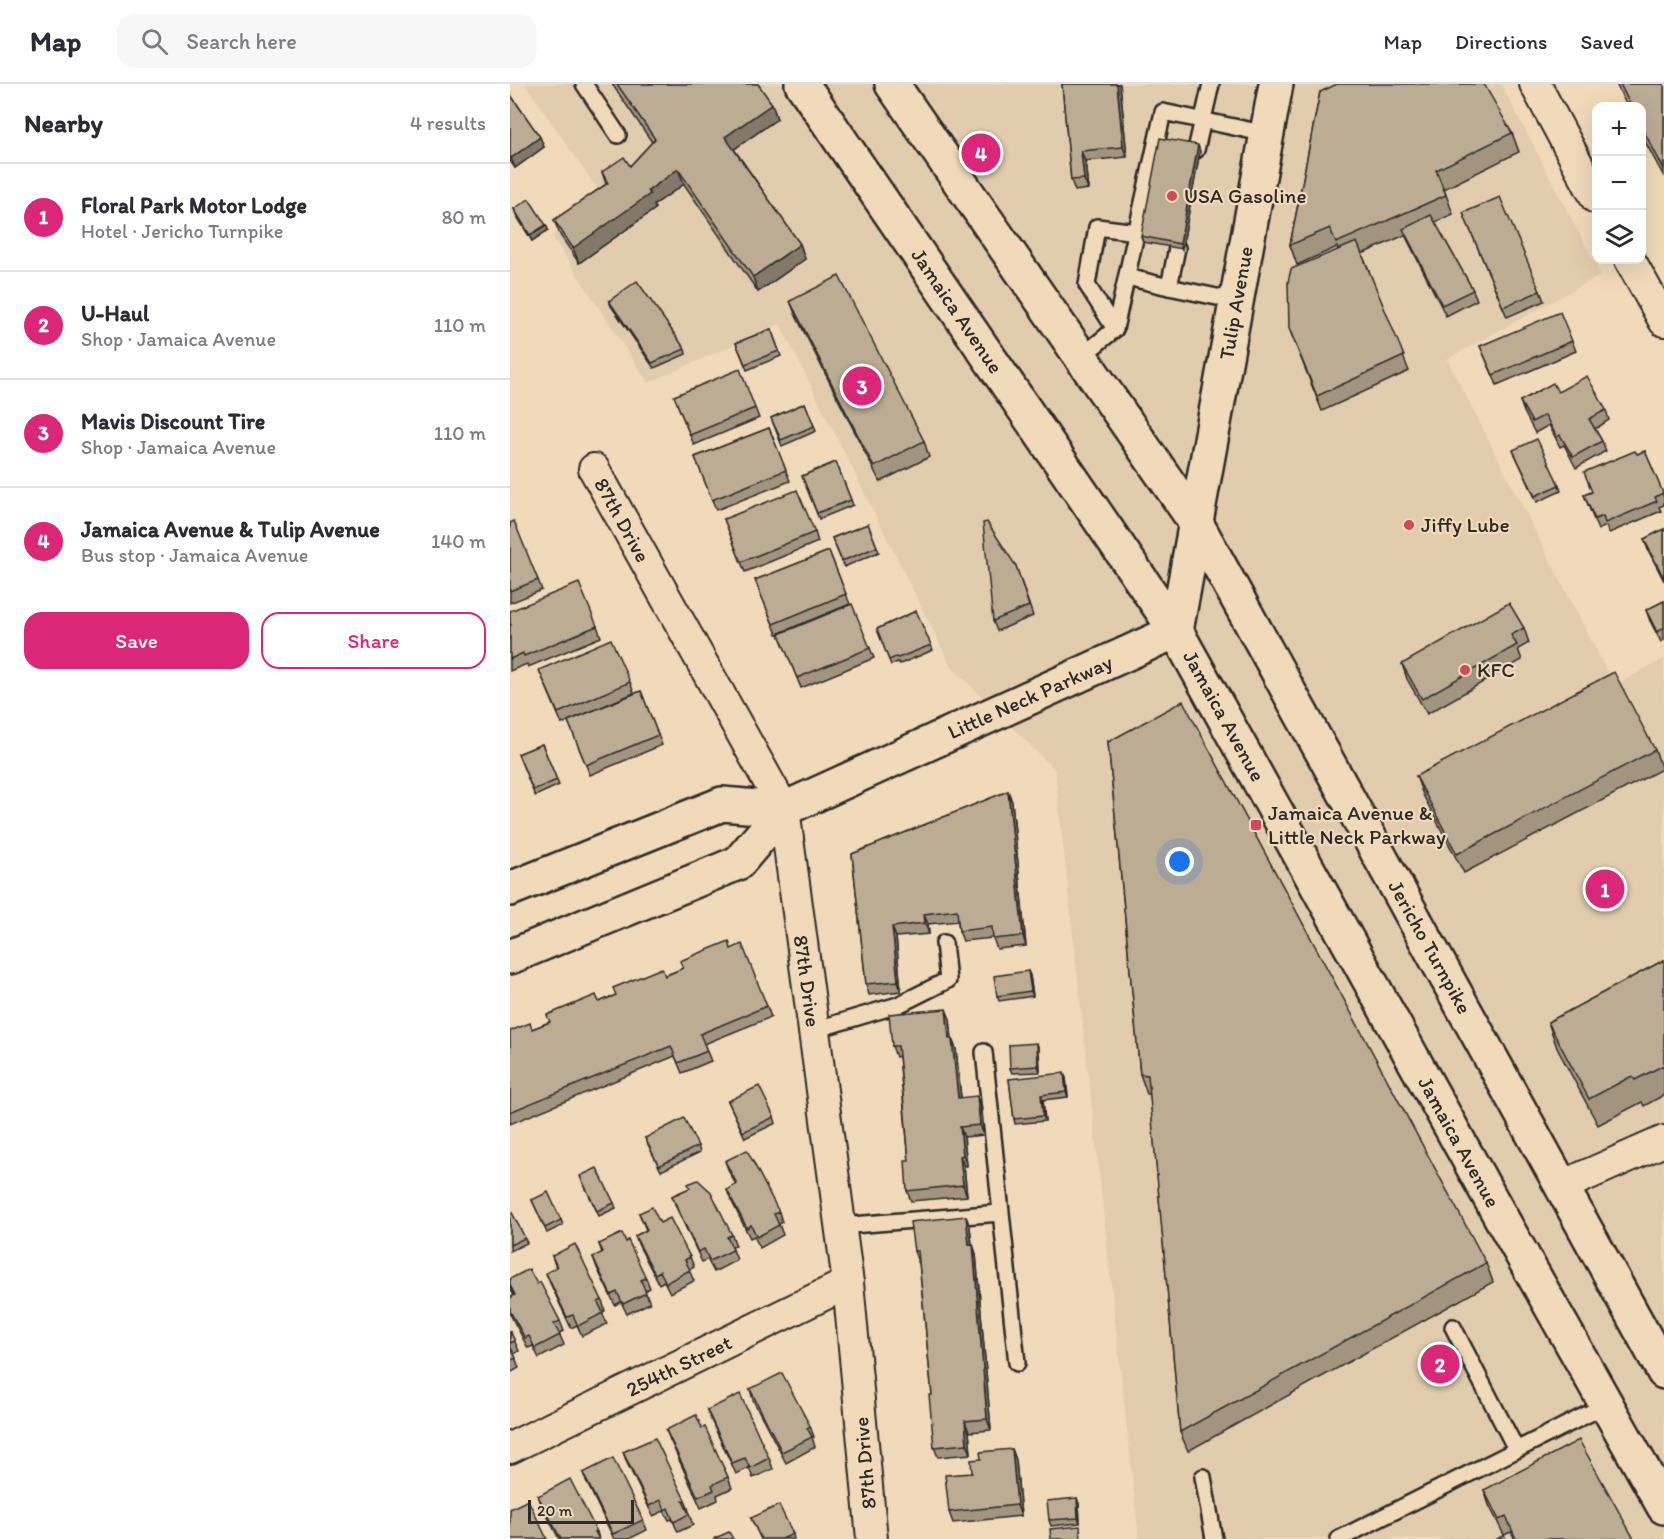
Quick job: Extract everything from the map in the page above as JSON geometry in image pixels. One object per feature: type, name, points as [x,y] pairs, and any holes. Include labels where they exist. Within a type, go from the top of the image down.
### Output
[{"type":"main road","name":"Jamaica Avenue","points":[[802,84],[1176,631],[1664,1507]]},
{"type":"main road","points":[[892,84],[1196,523],[1176,631]]},
{"type":"main road","name":"Tulip Avenue","points":[[1196,523],[1276,84]]},
{"type":"main road","name":"Jericho Turnpike","points":[[1196,523],[1664,1372]]},
{"type":"main road","name":"Little Neck Parkway","points":[[510,957],[738,863],[784,809],[1176,631]]},
{"type":"main road","name":"Little Neck Parkway","points":[[510,889],[722,804],[784,809]]},
{"type":"street","points":[[1534,84],[1592,191]]},
{"type":"street","points":[[1632,264],[1664,321]]},
{"type":"street","name":"87th Drive","points":[[594,470],[784,809],[848,1283],[872,1539]]},
{"type":"street","points":[[1562,1186],[1664,1141]]},
{"type":"street","name":"254th Street","points":[[510,1448],[848,1283]]},
{"type":"lane","points":[[584,84],[618,135]]},
{"type":"lane","points":[[1196,150],[1211,84]]},
{"type":"lane","points":[[1081,357],[1115,329],[1163,112],[1267,134]]},
{"type":"lane","points":[[1115,329],[1088,285],[1097,226],[1137,232]]},
{"type":"lane","points":[[1169,287],[1177,248]]},
{"type":"lane","points":[[1127,277],[1236,301]]},
{"type":"lane","points":[[814,1030],[898,1005],[948,980],[944,943]]},
{"type":"lane","points":[[984,1052],[1017,1363]]},
{"type":"lane","points":[[840,1226],[1000,1213]]},
{"type":"lane","points":[[1453,1327],[1516,1449]]},
{"type":"lane","points":[[1339,1539],[1606,1405]]},
{"type":"lane","points":[[1203,1477],[1214,1539]]},
{"type":"shaded area","points":[[525,84],[1501,84],[1592,258],[1592,264],[1595,264],[1601,275],[1447,359],[1614,685],[1664,659],[1664,1539],[1139,1539],[1055,770],[951,666],[780,324],[648,383],[552,236],[604,199]]},
{"type":"building","points":[[617,84],[758,84],[772,104],[725,137],[800,244],[753,277],[678,169],[648,191],[650,194],[573,248],[554,220],[608,183],[602,172],[624,157],[630,166],[655,139]]},
{"type":"building","points":[[1062,84],[1117,84],[1123,147],[1081,151],[1084,179],[1071,180]]},
{"type":"building","points":[[1337,84],[1484,84],[1512,133],[1436,170],[1446,195],[1336,243],[1330,228],[1290,245],[1320,92]]},
{"type":"building","points":[[1620,84],[1664,84],[1664,169],[1646,135],[1646,102],[1629,102]]},
{"type":"building","points":[[510,94],[540,137],[511,158],[510,156]]},
{"type":"building","name":"USA Gasoline","points":[[1160,138],[1198,145],[1180,244],[1141,236]]},
{"type":"building","points":[[1500,197],[1540,291],[1503,307],[1463,213]]},
{"type":"building","points":[[529,199],[546,225],[530,235],[514,209]]},
{"type":"building","points":[[1431,215],[1473,290],[1442,305],[1403,229]]},
{"type":"building","points":[[1357,242],[1404,356],[1317,396],[1289,328],[1288,282],[1291,269]]},
{"type":"building","points":[[839,276],[924,441],[874,467],[790,301]]},
{"type":"building","points":[[637,281],[685,349],[652,363],[609,301]]},
{"type":"building","points":[[1560,312],[1572,341],[1493,375],[1480,346]]},
{"type":"building","points":[[771,329],[779,351],[745,364],[736,343]]},
{"type":"building","points":[[740,369],[755,408],[690,435],[674,396]]},
{"type":"building","points":[[1587,376],[1606,410],[1589,419],[1602,441],[1573,457],[1560,435],[1557,437],[1545,415],[1532,422],[1520,401],[1553,383],[1558,392]]},
{"type":"building","points":[[805,403],[814,426],[781,440],[771,418]]},
{"type":"building","points":[[769,428],[786,470],[712,500],[695,457]]},
{"type":"building","points":[[1537,439],[1559,485],[1535,496],[1513,450]]},
{"type":"building","points":[[1635,451],[1637,454],[1645,451],[1663,493],[1655,497],[1657,501],[1605,523],[1603,516],[1595,519],[1584,495],[1592,492],[1584,472]]},
{"type":"building","points":[[836,462],[851,500],[817,513],[802,476]]},
{"type":"building","points":[[797,490],[815,532],[741,562],[724,519]]},
{"type":"building","points":[[514,521],[538,580],[510,591],[510,523]]},
{"type":"building","points":[[987,522],[1016,566],[1029,606],[993,621],[983,523]]},
{"type":"building","points":[[868,524],[877,547],[842,561],[832,538]]},
{"type":"building","points":[[1664,529],[1664,578],[1644,539]]},
{"type":"building","points":[[829,551],[846,594],[773,624],[755,580]]},
{"type":"building","points":[[579,583],[597,626],[524,656],[523,653],[510,659],[510,611]]},
{"type":"building","points":[[1664,601],[1664,628],[1657,632],[1646,610]]},
{"type":"building","points":[[1509,603],[1524,628],[1511,635],[1517,645],[1422,699],[1402,664]]},
{"type":"building","points":[[852,604],[870,648],[797,678],[779,634]]},
{"type":"building","points":[[916,611],[931,645],[889,660],[877,629]]},
{"type":"building","points":[[611,639],[630,682],[558,713],[539,670]]},
{"type":"building","points":[[1614,672],[1655,750],[1457,854],[1416,776]]},
{"type":"building","points":[[641,691],[658,735],[586,765],[568,721]]},
{"type":"building","points":[[1183,701],[1486,1263],[1180,1432],[1148,1075],[1140,1074],[1108,742]]},
{"type":"building","points":[[542,744],[557,780],[533,790],[518,754]]},
{"type":"building","points":[[1008,791],[1023,936],[993,939],[992,927],[959,931],[957,910],[924,914],[925,923],[892,927],[898,981],[866,984],[852,854]]},
{"type":"building","points":[[729,941],[731,949],[742,944],[767,1006],[700,1034],[707,1051],[678,1063],[671,1046],[510,1112],[510,1031],[530,1023],[532,1029],[550,1022],[547,1015],[596,995],[599,1002],[616,995],[613,988],[662,968],[665,976],[683,968],[680,961]]},
{"type":"building","points":[[1664,960],[1664,1065],[1635,1080],[1632,1076],[1589,1099],[1548,1022]]},
{"type":"building","points":[[1028,971],[1031,991],[997,996],[994,976]]},
{"type":"building","points":[[946,1009],[949,1039],[952,1039],[958,1098],[977,1096],[980,1125],[960,1127],[963,1185],[907,1191],[905,1161],[909,1161],[904,1104],[898,1046],[892,1046],[889,1014]]},
{"type":"building","points":[[1037,1043],[1038,1066],[1010,1068],[1009,1045]]},
{"type":"building","points":[[1064,1073],[1066,1092],[1041,1095],[1043,1116],[1014,1119],[1009,1079]]},
{"type":"building","points":[[759,1086],[774,1117],[743,1132],[728,1101]]},
{"type":"building","points":[[684,1118],[698,1146],[659,1166],[645,1138]]},
{"type":"building","points":[[747,1150],[779,1212],[774,1214],[779,1225],[757,1237],[751,1225],[747,1228],[727,1190],[737,1184],[725,1161]]},
{"type":"building","points":[[597,1168],[614,1203],[597,1211],[580,1176]]},
{"type":"building","points":[[698,1180],[711,1192],[732,1235],[727,1237],[733,1250],[710,1261],[704,1249],[698,1252],[672,1196],[690,1188],[688,1184]]},
{"type":"building","points":[[548,1192],[561,1220],[545,1228],[532,1200]]},
{"type":"building","points":[[652,1207],[660,1223],[670,1218],[690,1257],[685,1260],[690,1270],[666,1283],[660,1271],[655,1274],[635,1236],[647,1230],[639,1213]]},
{"type":"building","points":[[510,1209],[525,1238],[510,1245]]},
{"type":"building","points":[[966,1216],[969,1245],[973,1244],[987,1419],[965,1421],[967,1444],[934,1447],[929,1395],[932,1395],[918,1251],[914,1251],[910,1222]]},
{"type":"building","points":[[622,1233],[626,1242],[628,1240],[646,1278],[641,1280],[646,1293],[623,1304],[617,1292],[611,1295],[593,1257],[603,1252],[599,1244]]},
{"type":"building","points":[[575,1244],[602,1300],[598,1302],[603,1313],[578,1326],[573,1315],[567,1317],[546,1273],[557,1267],[552,1256]]},
{"type":"building","points":[[529,1269],[537,1284],[540,1282],[560,1321],[554,1324],[560,1335],[535,1348],[529,1336],[525,1338],[510,1311],[510,1298],[515,1295],[510,1279]]},
{"type":"building","points":[[510,1331],[515,1341],[510,1343]]},
{"type":"building","points":[[510,1346],[516,1358],[510,1361]]},
{"type":"building","points":[[782,1373],[810,1426],[807,1428],[812,1437],[782,1452],[750,1389]]},
{"type":"building","points":[[740,1394],[769,1458],[750,1468],[745,1458],[732,1463],[707,1410]]},
{"type":"building","points":[[696,1415],[702,1428],[705,1427],[728,1477],[712,1485],[714,1490],[698,1497],[666,1430]]},
{"type":"building","points":[[655,1438],[685,1500],[683,1501],[689,1514],[674,1522],[668,1508],[665,1510],[661,1500],[649,1506],[623,1452]]},
{"type":"building","points":[[1579,1440],[1634,1539],[1516,1539],[1506,1516],[1499,1520],[1484,1490]]},
{"type":"building","points":[[1012,1449],[1017,1505],[949,1512],[945,1475],[972,1473],[971,1460],[981,1459],[980,1452]]},
{"type":"building","points":[[613,1458],[643,1520],[613,1534],[583,1473]]},
{"type":"building","points":[[570,1479],[599,1539],[561,1539],[538,1496]]},
{"type":"building","points":[[1077,1498],[1078,1518],[1049,1520],[1047,1501]]},
{"type":"building","points":[[528,1500],[547,1539],[510,1539],[510,1509]]},
{"type":"building","points":[[779,1505],[793,1534],[782,1539],[761,1539],[751,1518]]},
{"type":"building","points":[[1080,1526],[1081,1539],[1051,1539],[1050,1529]]},
{"type":"building","points":[[729,1532],[733,1539],[713,1539]]},
{"type":"place","name":"Jamaica Avenue & Tulip Avenue","points":[[981,153]]},
{"type":"place","name":"USA Gasoline","points":[[1172,196]]},
{"type":"place","name":"Mavis Discount Tire","points":[[862,386]]},
{"type":"place","name":"Jiffy Lube","points":[[1409,525]]},
{"type":"place","name":"KFC","points":[[1465,670]]},
{"type":"place","name":"Jamaica Avenue & Little Neck Parkway","points":[[1256,825]]},
{"type":"place","name":"Floral Park Motor Lodge","points":[[1605,889]]},
{"type":"place","name":"U-Haul","points":[[1440,1364]]}]
